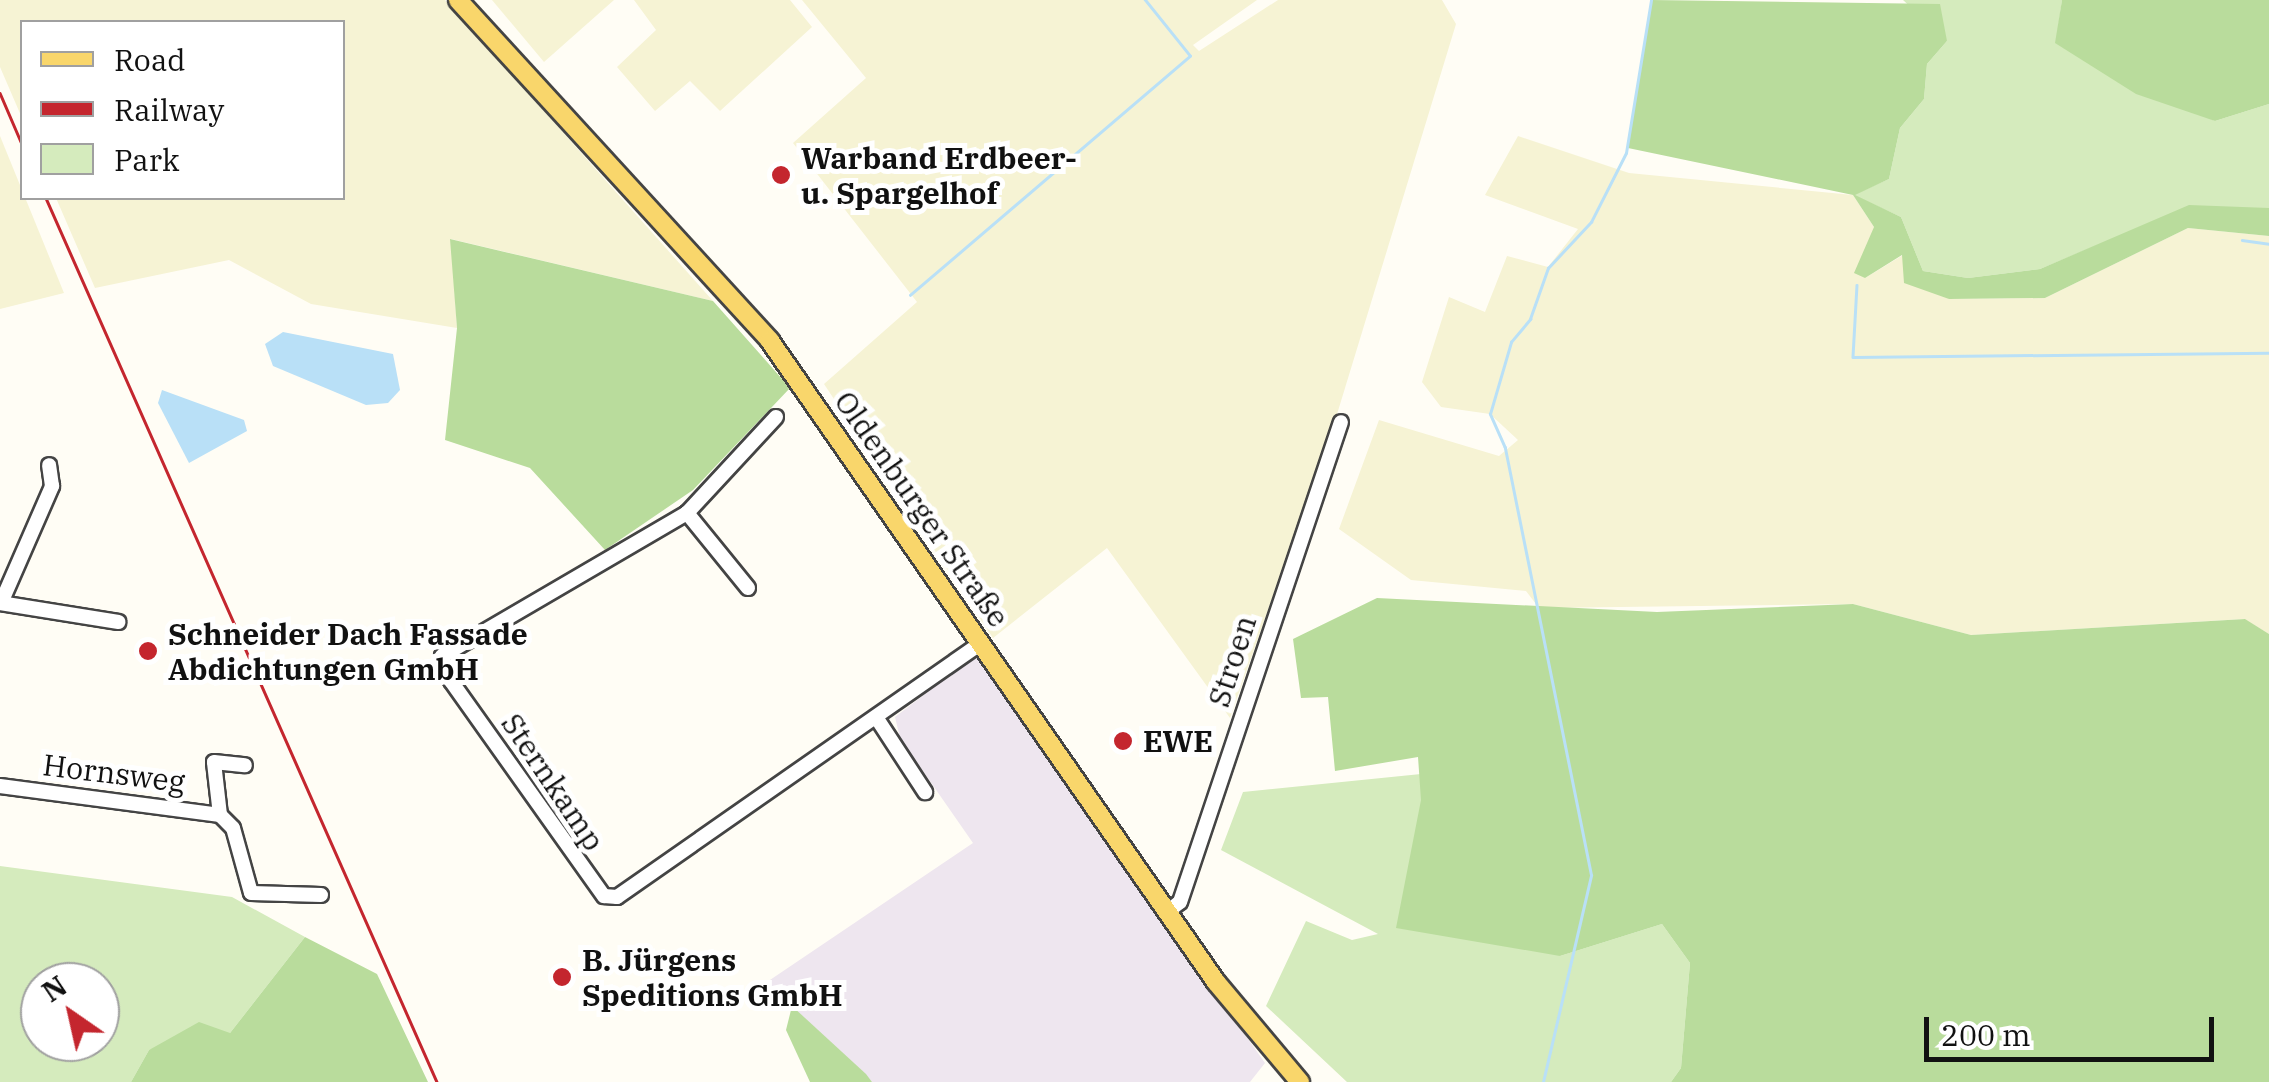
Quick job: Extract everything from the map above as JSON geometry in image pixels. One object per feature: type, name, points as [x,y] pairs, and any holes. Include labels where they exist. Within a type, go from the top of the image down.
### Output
[{"type":"main road","name":"Oldenburger Straße","points":[[458,0],[770,340],[1167,912],[1295,1081]]},
{"type":"street","name":"Sternkamp","points":[[776,417],[687,513],[442,656],[592,888],[617,897],[981,643]]},
{"type":"street","name":"Stroen","points":[[1167,912],[1180,902],[1340,422]]},
{"type":"street","points":[[49,465],[52,486],[1,603],[118,622]]},
{"type":"street","points":[[687,513],[748,588]]},
{"type":"street","points":[[876,717],[925,792]]},
{"type":"street","name":"Hornsweg","points":[[245,765],[214,762],[220,814],[233,828],[251,893],[321,895]]},
{"type":"street","name":"Hornsweg","points":[[0,786],[220,814]]},
{"type":"shaded area","points":[[0,0],[445,0],[713,301],[451,239],[457,328],[311,304],[229,260],[95,288],[57,200],[345,200],[345,20],[20,20],[20,113],[0,67]]},
{"type":"shaded area","points":[[492,0],[614,0],[544,62]]},
{"type":"shaded area","points":[[634,0],[790,0],[812,27],[720,111],[690,81],[655,111],[617,67],[656,30]]},
{"type":"shaded area","points":[[802,0],[1257,0],[1193,45],[1199,51],[1278,0],[1442,0],[1456,24],[1338,411],[1230,718],[1107,548],[993,638],[824,384],[917,302],[793,143],[866,78]]},
{"type":"shaded area","points":[[0,136],[20,185],[20,200],[26,200],[64,293],[0,309]]},
{"type":"shaded area","points":[[1518,136],[1629,173],[1853,195],[1874,227],[1865,278],[1903,255],[1949,299],[2045,298],[2188,228],[2269,236],[2269,634],[2244,619],[1971,635],[1853,604],[1539,608],[1526,591],[1411,580],[1339,529],[1379,420],[1499,456],[1518,440],[1490,414],[1441,407],[1422,382],[1449,297],[1485,312],[1507,256],[1548,267],[1578,229],[1485,195]]},
{"type":"shaded area","points":[[977,654],[1265,1063],[1250,1082],[872,1082],[764,984],[973,843],[900,738],[895,717]]},
{"type":"green space","points":[[1652,0],[1940,4],[1947,41],[1927,64],[1924,99],[1900,128],[1889,179],[1855,195],[1901,217],[1923,271],[1968,278],[2040,269],[2189,205],[2269,208],[2269,236],[2188,228],[2045,298],[1949,299],[1904,283],[1902,255],[1865,278],[1854,273],[1874,227],[1853,195],[1628,148]]},
{"type":"green space","points":[[1903,0],[2062,0],[2056,43],[2215,121],[2269,104],[2269,208],[2136,229],[2040,269],[1968,278],[1923,271],[1901,217],[1853,195],[1889,179],[1900,128],[1924,99],[1927,64],[1947,41]]},
{"type":"green space","points":[[2062,0],[2269,0],[2269,104],[2215,121],[2136,94],[2055,43]]},
{"type":"green space","points":[[450,239],[713,301],[790,388],[693,490],[605,550],[530,468],[445,440],[457,328]]},
{"type":"green space","points":[[1377,598],[1657,612],[1853,604],[1971,635],[2245,619],[2269,634],[2269,1082],[1671,1082],[1681,1068],[1690,963],[1662,924],[1560,956],[1396,928],[1421,800],[1418,757],[1335,771],[1328,697],[1301,698],[1293,639]]},
{"type":"green space","points":[[1421,774],[1421,800],[1560,956],[1662,924],[1690,963],[1681,1068],[1671,1082],[1347,1082],[1266,1006],[1306,921],[1352,940],[1378,934],[1221,850],[1243,792]]},
{"type":"green space","points":[[0,866],[232,897],[305,937],[230,1033],[149,1050],[131,1082],[0,1082]]},
{"type":"green space","points":[[305,937],[377,974],[428,1082],[131,1082],[149,1050],[199,1022],[230,1033]]},
{"type":"green space","points":[[792,1006],[872,1082],[810,1082],[786,1030]]},
{"type":"water","points":[[283,332],[393,354],[400,390],[388,403],[366,405],[273,366],[265,344]]},
{"type":"water","points":[[162,390],[244,420],[247,431],[189,463],[158,403]]},
{"type":"waterway","points":[[910,295],[1190,56],[1145,0]]},
{"type":"waterway","points":[[1543,1082],[1591,875],[1505,448],[1490,414],[1511,342],[1530,319],[1548,268],[1591,222],[1626,153],[1651,0]]},
{"type":"waterway","points":[[2242,240],[2269,244]]},
{"type":"waterway","points":[[1857,285],[1853,357],[2269,353]]},
{"type":"railway","points":[[0,93],[20,139]]},
{"type":"railway","points":[[47,200],[437,1082]]},
{"type":"place","name":"Warband Erdbeer- u. Spargelhof","points":[[781,175]]},
{"type":"place","name":"Schneider Dach Fassade Abdichtungen GmbH","points":[[148,651]]},
{"type":"place","name":"EWE","points":[[1123,741]]},
{"type":"place","name":"B. Jürgens Speditions GmbH","points":[[562,977]]}]
